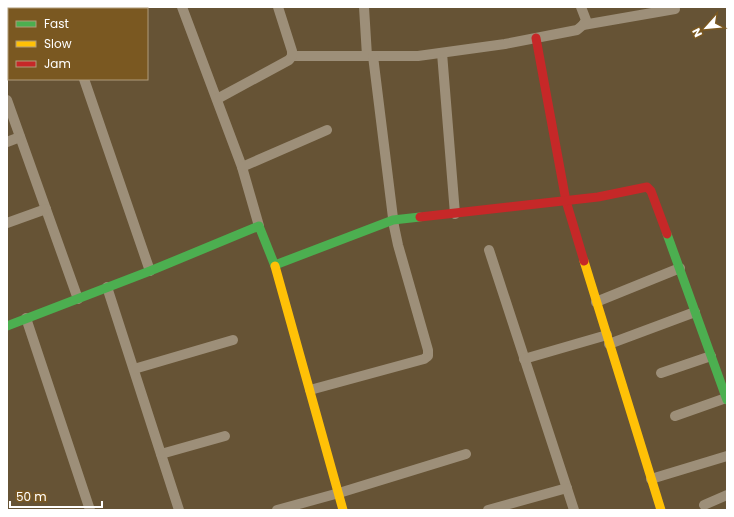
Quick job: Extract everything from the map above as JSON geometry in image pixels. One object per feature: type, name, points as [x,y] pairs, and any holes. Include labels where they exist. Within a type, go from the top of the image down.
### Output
[{"type":"street","points":[[182,7],[242,167],[260,229],[275,265],[343,510]]},
{"type":"street","points":[[217,99],[289,60],[292,56],[278,7]]},
{"type":"street","points":[[310,390],[424,359],[428,356],[428,350],[398,245],[364,7]]},
{"type":"street","points":[[581,7],[586,20],[583,26]]},
{"type":"street","points":[[292,56],[410,57],[505,44],[577,30],[583,26],[675,9]]},
{"type":"street","points":[[536,38],[566,201],[661,510]]},
{"type":"street","points":[[442,53],[455,214]]},
{"type":"street","points":[[84,80],[150,271]]},
{"type":"street","points":[[7,100],[78,299]]},
{"type":"street","points":[[242,167],[327,130]]},
{"type":"street","points":[[7,142],[20,137]]},
{"type":"street","points":[[275,265],[394,223],[455,214],[598,197],[647,187],[651,191],[658,209],[727,399],[675,416]]},
{"type":"street","points":[[7,223],[46,209]]},
{"type":"street","points":[[7,326],[78,299],[110,295],[150,271],[260,229]]},
{"type":"street","points":[[488,250],[574,510]]},
{"type":"street","points":[[596,302],[680,268]]},
{"type":"street","points":[[110,295],[179,510]]},
{"type":"street","points":[[524,359],[608,339],[695,312]]},
{"type":"street","points":[[26,318],[90,510]]},
{"type":"street","points":[[134,369],[233,340]]},
{"type":"street","points":[[661,373],[711,356]]},
{"type":"street","points":[[161,454],[225,436]]},
{"type":"street","points":[[277,510],[466,454]]},
{"type":"street","points":[[651,479],[727,456]]},
{"type":"street","points":[[488,510],[566,488]]},
{"type":"street","points":[[704,505],[727,495]]},
{"type":"traffic: fast","points":[[275,265],[393,220],[420,217]]},
{"type":"traffic: fast","points":[[7,326],[150,271],[259,226],[275,266]]},
{"type":"traffic: fast","points":[[667,234],[727,400]]},
{"type":"traffic: slow","points":[[584,261],[661,510]]},
{"type":"traffic: slow","points":[[275,266],[343,510]]},
{"type":"traffic: jam","points":[[536,38],[566,201],[584,261]]},
{"type":"traffic: jam","points":[[420,217],[598,197],[647,187],[651,191],[667,234]]}]
